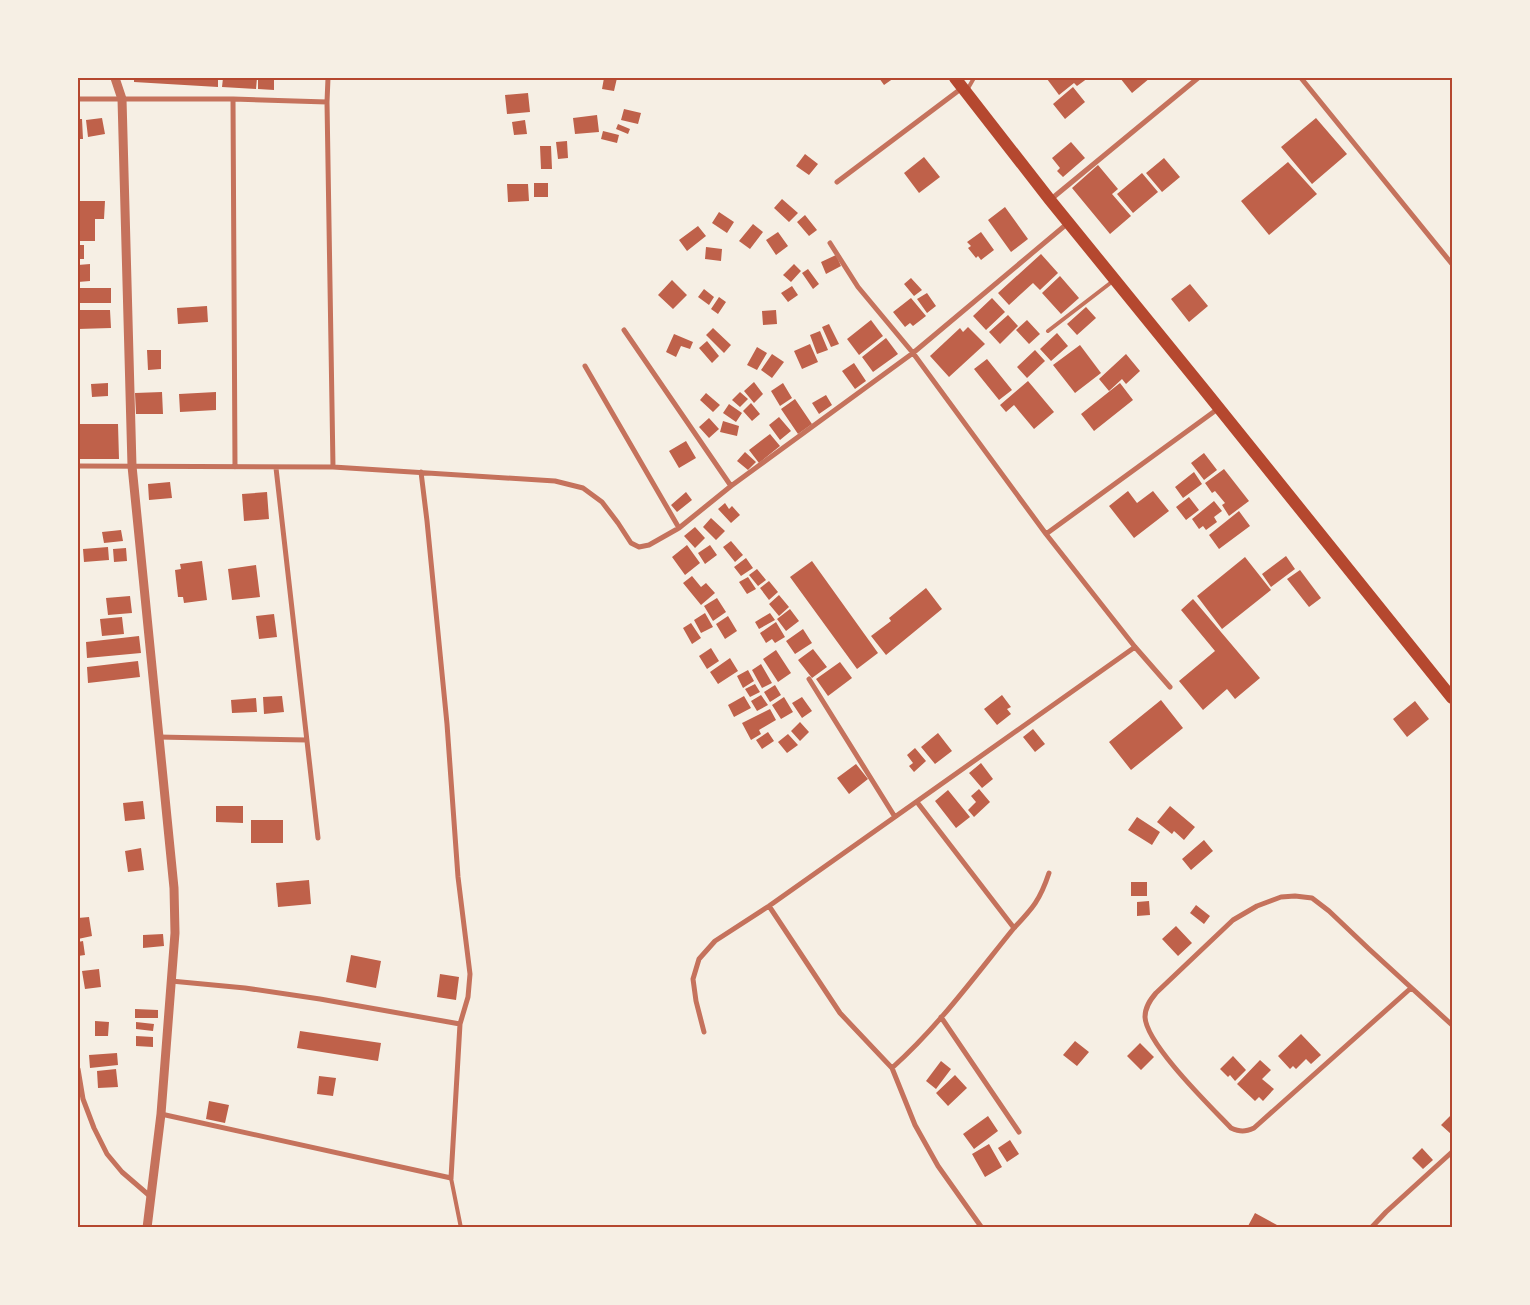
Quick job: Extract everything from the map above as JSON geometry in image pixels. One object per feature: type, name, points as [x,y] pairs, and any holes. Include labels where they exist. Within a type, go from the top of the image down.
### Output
[{"type":"highway","points":[[961,86],[1050,200],[1452,698]]},
{"type":"street","points":[[115,78],[122,99],[132,466],[174,888],[175,933],[172,980],[161,1114],[147,1228]]},
{"type":"street","points":[[328,78],[333,467]]},
{"type":"street","points":[[1050,200],[1198,78]]},
{"type":"street","points":[[1301,78],[1452,264]]},
{"type":"street","points":[[837,182],[961,86]]},
{"type":"street","points":[[78,99],[233,99],[327,102]]},
{"type":"street","points":[[233,99],[235,467]]},
{"type":"street","points":[[78,466],[333,467],[555,481],[583,488],[602,502],[631,544],[639,547],[649,545],[679,528],[730,486],[913,353],[1069,222]]},
{"type":"street","points":[[830,243],[858,287],[913,353],[1046,534],[1135,647],[1170,688]]},
{"type":"street","points":[[624,330],[730,486]]},
{"type":"street","points":[[585,366],[679,528]]},
{"type":"street","points":[[1046,534],[1219,408]]},
{"type":"street","points":[[276,468],[318,838]]},
{"type":"street","points":[[161,1114],[451,1178],[460,1024],[468,997],[470,974],[458,877],[447,724],[421,472]]},
{"type":"street","points":[[704,1032],[696,1002],[693,979],[699,959],[715,942],[769,906],[1135,647]]},
{"type":"street","points":[[809,679],[895,817]]},
{"type":"street","points":[[158,737],[307,740]]},
{"type":"street","points":[[917,802],[1014,928]]},
{"type":"street","points":[[892,1068],[922,1040],[1014,928],[1036,905],[1043,893],[1049,873]]},
{"type":"street","points":[[1411,988],[1261,1121],[1247,1131],[1239,1132],[1231,1128],[1162,1053],[1148,1029],[1145,1016],[1147,1004],[1156,993],[1233,920],[1257,906],[1282,897],[1295,896],[1312,898],[1329,911],[1452,1025]]},
{"type":"street","points":[[769,906],[840,1013],[892,1068],[915,1126],[938,1166],[982,1228]]},
{"type":"street","points":[[172,980],[254,989],[460,1024]]},
{"type":"street","points":[[941,1017],[1019,1132]]},
{"type":"street","points":[[78,1069],[82,1099],[107,1154],[122,1172],[151,1197]]},
{"type":"street","points":[[1372,1228],[1386,1212],[1452,1152]]},
{"type":"lane","points":[[961,86],[974,78]]},
{"type":"lane","points":[[1048,331],[1115,279]]},
{"type":"lane","points":[[451,1178],[461,1228]]},
{"type":"building","points":[[134,78],[218,78],[218,87],[134,82]]},
{"type":"building","points":[[223,78],[257,78],[256,89],[222,87]]},
{"type":"building","points":[[258,78],[274,78],[274,90],[258,89]]},
{"type":"building","points":[[604,78],[617,78],[614,91],[602,89]]},
{"type":"building","points":[[879,78],[894,78],[884,85]]},
{"type":"building","points":[[1048,78],[1088,78],[1077,86],[1074,83],[1059,95]]},
{"type":"building","points":[[1120,78],[1150,78],[1132,93]]},
{"type":"building","points":[[1073,87],[1085,102],[1065,119],[1053,104]]},
{"type":"building","points":[[528,93],[530,112],[507,114],[505,95]]},
{"type":"building","points":[[624,109],[641,113],[638,124],[621,120]]},
{"type":"building","points":[[597,115],[599,132],[575,134],[573,118]]},
{"type":"building","points":[[102,118],[105,134],[88,137],[86,120]]},
{"type":"building","points":[[1316,118],[1347,154],[1312,184],[1281,147]]},
{"type":"building","points":[[78,119],[82,119],[83,139],[78,139]]},
{"type":"building","points":[[525,120],[527,134],[514,135],[512,122]]},
{"type":"building","points":[[618,124],[630,129],[628,134],[616,129]]},
{"type":"building","points":[[603,131],[619,135],[617,143],[601,139]]},
{"type":"building","points":[[567,141],[568,158],[558,159],[556,142]]},
{"type":"building","points":[[1071,142],[1085,158],[1063,177],[1057,171],[1060,168],[1052,158]]},
{"type":"building","points":[[540,146],[551,146],[552,169],[541,169]]},
{"type":"building","points":[[805,154],[818,164],[809,175],[796,166]]},
{"type":"building","points":[[924,157],[940,177],[919,193],[904,173]]},
{"type":"building","points":[[1164,158],[1180,177],[1162,192],[1146,173]]},
{"type":"building","points":[[1288,162],[1317,194],[1269,235],[1241,201]]},
{"type":"building","points":[[1098,165],[1118,189],[1112,194],[1131,216],[1110,234],[1072,188]]},
{"type":"building","points":[[1142,173],[1158,192],[1133,213],[1117,194]]},
{"type":"building","points":[[534,183],[548,183],[548,197],[534,197]]},
{"type":"building","points":[[507,184],[528,184],[529,201],[508,202]]},
{"type":"building","points":[[782,199],[798,213],[789,222],[774,208]]},
{"type":"building","points":[[78,201],[105,201],[104,219],[95,219],[95,241],[78,241]]},
{"type":"building","points":[[1005,207],[1028,239],[1011,252],[988,220]]},
{"type":"building","points":[[719,212],[734,222],[727,233],[712,223]]},
{"type":"building","points":[[805,215],[817,230],[809,236],[797,222]]},
{"type":"building","points":[[753,224],[763,232],[750,249],[739,241]]},
{"type":"building","points":[[698,226],[706,236],[687,251],[679,240]]},
{"type":"building","points":[[778,232],[788,246],[776,255],[766,240]]},
{"type":"building","points":[[981,232],[994,250],[981,260],[978,256],[976,258],[968,248],[971,246],[967,242]]},
{"type":"building","points":[[78,245],[84,245],[84,259],[78,259]]},
{"type":"building","points":[[706,247],[722,249],[721,261],[705,259]]},
{"type":"building","points":[[1041,254],[1058,273],[1040,290],[1033,283],[1009,305],[998,293]]},
{"type":"building","points":[[836,255],[841,266],[826,274],[821,262]]},
{"type":"building","points":[[90,264],[90,281],[78,282],[78,265]]},
{"type":"building","points":[[794,264],[801,271],[791,282],[783,275]]},
{"type":"building","points":[[808,269],[819,284],[813,289],[802,273]]},
{"type":"building","points":[[1060,276],[1079,298],[1061,314],[1042,293]]},
{"type":"building","points":[[911,278],[922,290],[914,296],[904,284]]},
{"type":"building","points":[[672,280],[687,295],[673,309],[658,295]]},
{"type":"building","points":[[1190,284],[1208,306],[1189,322],[1171,299]]},
{"type":"building","points":[[792,286],[798,295],[788,302],[781,293]]},
{"type":"building","points":[[79,288],[111,288],[111,303],[79,303]]},
{"type":"building","points":[[704,289],[714,297],[709,305],[698,297]]},
{"type":"building","points":[[927,293],[936,306],[927,313],[917,299]]},
{"type":"building","points":[[719,297],[726,302],[718,314],[711,309]]},
{"type":"building","points":[[911,298],[926,316],[913,326],[910,323],[905,327],[893,312]]},
{"type":"building","points":[[992,298],[1005,312],[986,330],[973,316]]},
{"type":"building","points":[[207,306],[208,322],[178,324],[177,308]]},
{"type":"building","points":[[1086,307],[1096,318],[1077,335],[1067,324]]},
{"type":"building","points":[[78,310],[110,310],[111,328],[78,329]]},
{"type":"building","points":[[776,310],[777,324],[763,325],[762,311]]},
{"type":"building","points":[[1008,315],[1018,326],[1000,344],[989,332]]},
{"type":"building","points":[[871,320],[883,336],[859,355],[847,339]]},
{"type":"building","points":[[1027,320],[1040,334],[1029,344],[1016,330]]},
{"type":"building","points":[[829,324],[839,344],[831,347],[822,327]]},
{"type":"building","points":[[968,327],[985,344],[949,377],[930,356],[960,328],[963,332]]},
{"type":"building","points":[[713,328],[731,345],[724,353],[706,335]]},
{"type":"building","points":[[820,331],[828,350],[817,354],[810,335]]},
{"type":"building","points":[[1057,333],[1068,346],[1051,361],[1040,349]]},
{"type":"building","points":[[674,334],[693,342],[690,349],[681,346],[676,357],[666,352]]},
{"type":"building","points":[[886,338],[898,354],[873,372],[862,357]]},
{"type":"building","points":[[707,341],[719,356],[712,363],[699,348]]},
{"type":"building","points":[[810,344],[818,362],[802,369],[794,351]]},
{"type":"building","points":[[1080,345],[1101,373],[1075,393],[1053,365]]},
{"type":"building","points":[[757,347],[767,353],[757,370],[747,365]]},
{"type":"building","points":[[147,350],[161,350],[161,369],[148,370]]},
{"type":"building","points":[[1035,350],[1045,361],[1027,378],[1017,367]]},
{"type":"building","points":[[772,354],[784,362],[772,378],[761,370]]},
{"type":"building","points":[[1126,354],[1140,371],[1126,384],[1122,379],[1109,391],[1099,379]]},
{"type":"building","points":[[987,359],[1012,390],[999,400],[974,369]]},
{"type":"building","points":[[854,363],[866,381],[855,389],[842,371]]},
{"type":"building","points":[[1028,381],[1054,412],[1034,429],[1014,405],[1006,412],[1000,405]]},
{"type":"building","points":[[754,382],[763,394],[754,403],[744,391]]},
{"type":"building","points":[[108,383],[108,396],[92,397],[91,384]]},
{"type":"building","points":[[783,383],[792,398],[780,406],[771,391]]},
{"type":"building","points":[[1120,383],[1133,400],[1094,431],[1081,414]]},
{"type":"building","points":[[162,392],[163,414],[136,414],[135,393]]},
{"type":"building","points":[[216,392],[216,410],[180,412],[179,394]]},
{"type":"building","points":[[740,392],[748,399],[740,407],[732,400]]},
{"type":"building","points":[[706,393],[720,405],[713,412],[700,400]]},
{"type":"building","points":[[826,395],[832,405],[819,414],[812,403]]},
{"type":"building","points":[[795,399],[812,424],[798,434],[781,409]]},
{"type":"building","points":[[751,403],[760,414],[752,421],[743,411]]},
{"type":"building","points":[[729,404],[742,413],[736,422],[723,413]]},
{"type":"building","points":[[779,417],[791,431],[780,440],[769,425]]},
{"type":"building","points":[[709,418],[719,429],[709,438],[699,427]]},
{"type":"building","points":[[723,421],[739,426],[737,436],[720,432]]},
{"type":"building","points":[[78,424],[118,424],[119,459],[78,459]]},
{"type":"building","points":[[770,434],[780,446],[759,463],[749,450]]},
{"type":"building","points":[[686,441],[696,458],[679,468],[669,451]]},
{"type":"building","points":[[745,452],[756,462],[748,470],[737,461]]},
{"type":"building","points":[[1204,453],[1217,470],[1204,480],[1191,463]]},
{"type":"building","points":[[1224,469],[1249,501],[1229,516],[1222,505],[1225,503],[1215,491],[1212,493],[1205,483]]},
{"type":"building","points":[[1194,472],[1202,484],[1183,498],[1175,487]]},
{"type":"building","points":[[170,482],[172,498],[149,500],[148,484]]},
{"type":"building","points":[[1128,491],[1137,503],[1153,491],[1169,511],[1134,538],[1109,506]]},
{"type":"building","points":[[267,492],[269,519],[244,521],[242,494]]},
{"type":"building","points":[[686,492],[692,500],[677,512],[671,505]]},
{"type":"building","points":[[1189,497],[1199,510],[1186,520],[1176,507]]},
{"type":"building","points":[[1214,501],[1222,511],[1214,517],[1217,522],[1206,530],[1203,526],[1199,529],[1192,519]]},
{"type":"building","points":[[725,503],[729,509],[732,506],[740,515],[731,523],[718,509]]},
{"type":"building","points":[[1239,511],[1250,526],[1219,549],[1209,535]]},
{"type":"building","points":[[711,518],[725,531],[716,540],[703,527]]},
{"type":"building","points":[[695,527],[705,538],[695,548],[684,536]]},
{"type":"building","points":[[121,530],[123,541],[104,543],[102,532]]},
{"type":"building","points":[[731,541],[743,555],[735,562],[723,547]]},
{"type":"building","points":[[687,545],[700,563],[685,575],[672,557]]},
{"type":"building","points":[[710,545],[717,555],[705,564],[698,553]]},
{"type":"building","points":[[108,547],[109,560],[84,562],[83,549]]},
{"type":"building","points":[[126,548],[127,561],[114,562],[113,549]]},
{"type":"building","points":[[1286,556],[1295,569],[1271,587],[1262,574]]},
{"type":"building","points":[[1245,557],[1271,590],[1222,629],[1197,596]]},
{"type":"building","points":[[746,558],[753,568],[741,576],[734,567]]},
{"type":"building","points":[[202,561],[207,600],[184,603],[183,597],[178,597],[175,570],[181,569],[180,564]]},
{"type":"building","points":[[812,561],[878,653],[857,669],[790,577]]},
{"type":"building","points":[[256,565],[260,597],[232,600],[228,569]]},
{"type":"building","points":[[757,569],[766,580],[758,586],[749,575]]},
{"type":"building","points":[[1300,570],[1321,598],[1309,607],[1287,579]]},
{"type":"building","points":[[692,576],[701,587],[706,583],[715,593],[701,605],[683,583]]},
{"type":"building","points":[[748,577],[756,589],[747,594],[739,582]]},
{"type":"building","points":[[769,581],[778,592],[769,600],[760,588]]},
{"type":"building","points":[[926,588],[942,609],[886,655],[871,636],[891,621],[889,618]]},
{"type":"building","points":[[779,595],[789,607],[779,616],[769,604]]},
{"type":"building","points":[[130,596],[132,613],[108,615],[106,598]]},
{"type":"building","points":[[717,598],[726,612],[713,621],[704,606]]},
{"type":"building","points":[[1193,599],[1260,678],[1235,699],[1227,689],[1203,710],[1179,681],[1215,651],[1181,610]]},
{"type":"building","points":[[790,609],[799,621],[786,631],[777,619]]},
{"type":"building","points":[[705,613],[713,627],[701,633],[694,620]]},
{"type":"building","points":[[770,613],[775,620],[759,629],[755,622]]},
{"type":"building","points":[[274,614],[277,637],[259,639],[256,616]]},
{"type":"building","points":[[728,616],[737,631],[725,639],[716,624]]},
{"type":"building","points":[[122,617],[124,634],[102,636],[100,619]]},
{"type":"building","points":[[776,622],[785,637],[775,643],[772,639],[766,643],[760,633]]},
{"type":"building","points":[[691,623],[701,638],[692,644],[683,628]]},
{"type":"building","points":[[803,629],[812,643],[795,654],[786,641]]},
{"type":"building","points":[[139,636],[141,653],[87,658],[86,642]]},
{"type":"building","points":[[711,648],[719,661],[707,669],[699,656]]},
{"type":"building","points":[[813,649],[827,667],[812,678],[798,660]]},
{"type":"building","points":[[776,650],[791,673],[778,682],[763,659]]},
{"type":"building","points":[[730,658],[738,671],[718,684],[710,672]]},
{"type":"building","points":[[138,661],[140,677],[88,683],[87,667]]},
{"type":"building","points":[[840,662],[852,678],[828,696],[816,679]]},
{"type":"building","points":[[761,664],[772,683],[762,688],[752,670]]},
{"type":"building","points":[[748,670],[754,681],[743,688],[737,676]]},
{"type":"building","points":[[755,684],[760,692],[750,697],[745,689]]},
{"type":"building","points":[[775,685],[781,695],[770,702],[764,692]]},
{"type":"building","points":[[761,695],[768,705],[757,711],[751,701]]},
{"type":"building","points":[[1002,695],[1011,707],[1007,709],[1011,714],[997,725],[984,709]]},
{"type":"building","points":[[282,696],[284,712],[264,714],[263,697]]},
{"type":"building","points":[[744,696],[751,708],[734,717],[728,705]]},
{"type":"building","points":[[784,697],[793,712],[781,719],[772,705]]},
{"type":"building","points":[[802,697],[812,711],[802,718],[792,703]]},
{"type":"building","points":[[256,698],[257,712],[232,713],[231,700]]},
{"type":"building","points":[[1161,700],[1183,728],[1131,770],[1109,742]]},
{"type":"building","points":[[1415,701],[1429,719],[1407,737],[1393,719]]},
{"type":"building","points":[[770,709],[776,720],[759,730],[761,734],[751,740],[742,723]]},
{"type":"building","points":[[800,722],[809,732],[800,741],[791,731]]},
{"type":"building","points":[[1033,729],[1045,744],[1035,752],[1023,737]]},
{"type":"building","points":[[768,732],[774,741],[762,749],[756,740]]},
{"type":"building","points":[[938,733],[952,751],[935,764],[921,747]]},
{"type":"building","points":[[788,734],[798,745],[787,753],[778,742]]},
{"type":"building","points":[[915,748],[926,761],[914,772],[909,766],[913,763],[907,755]]},
{"type":"building","points":[[981,763],[993,779],[982,788],[969,773]]},
{"type":"building","points":[[856,764],[868,779],[849,794],[837,778]]},
{"type":"building","points":[[979,789],[990,802],[974,817],[968,810],[976,802],[971,796]]},
{"type":"building","points":[[948,790],[970,817],[956,828],[935,801]]},
{"type":"building","points":[[143,801],[145,819],[125,821],[123,803]]},
{"type":"building","points":[[216,806],[243,806],[243,823],[216,822]]},
{"type":"building","points":[[1170,806],[1195,827],[1184,840],[1174,831],[1172,834],[1157,822]]},
{"type":"building","points":[[1137,817],[1160,832],[1152,845],[1128,830]]},
{"type":"building","points":[[251,820],[283,820],[283,843],[251,843]]},
{"type":"building","points":[[1204,840],[1213,851],[1191,870],[1182,859]]},
{"type":"building","points":[[141,848],[144,870],[128,872],[125,851]]},
{"type":"building","points":[[309,880],[311,904],[278,907],[276,883]]},
{"type":"building","points":[[1131,882],[1147,882],[1147,896],[1131,896]]},
{"type":"building","points":[[1149,901],[1150,915],[1137,916],[1137,902]]},
{"type":"building","points":[[1196,905],[1210,916],[1204,924],[1190,913]]},
{"type":"building","points":[[89,917],[92,936],[78,939],[78,918]]},
{"type":"building","points":[[1176,926],[1192,943],[1178,956],[1162,939]]},
{"type":"building","points":[[163,934],[164,946],[143,948],[143,935]]},
{"type":"building","points":[[83,941],[85,955],[78,956],[78,942]]},
{"type":"building","points":[[351,955],[381,961],[376,988],[346,982]]},
{"type":"building","points":[[99,969],[101,987],[85,989],[82,971]]},
{"type":"building","points":[[440,974],[459,977],[456,1000],[437,997]]},
{"type":"building","points":[[135,1009],[158,1010],[158,1018],[135,1018]]},
{"type":"building","points":[[95,1021],[109,1022],[108,1036],[95,1036]]},
{"type":"building","points":[[136,1022],[154,1024],[153,1031],[136,1029]]},
{"type":"building","points":[[300,1031],[381,1043],[378,1061],[297,1048]]},
{"type":"building","points":[[1301,1034],[1321,1055],[1311,1064],[1306,1059],[1296,1069],[1293,1066],[1290,1069],[1278,1056]]},
{"type":"building","points":[[136,1036],[153,1037],[153,1047],[136,1046]]},
{"type":"building","points":[[1075,1041],[1089,1052],[1077,1066],[1063,1055]]},
{"type":"building","points":[[1140,1043],[1154,1057],[1141,1070],[1127,1056]]},
{"type":"building","points":[[117,1053],[118,1065],[90,1068],[89,1055]]},
{"type":"building","points":[[1233,1056],[1246,1070],[1235,1081],[1230,1075],[1228,1077],[1220,1069]]},
{"type":"building","points":[[1260,1060],[1271,1070],[1262,1079],[1274,1089],[1263,1101],[1259,1097],[1255,1101],[1237,1084]]},
{"type":"building","points":[[941,1061],[951,1069],[936,1089],[926,1081]]},
{"type":"building","points":[[116,1069],[118,1087],[98,1088],[97,1071]]},
{"type":"building","points":[[955,1075],[967,1088],[948,1106],[936,1093]]},
{"type":"building","points":[[319,1076],[336,1078],[333,1096],[317,1094]]},
{"type":"building","points":[[209,1101],[229,1105],[225,1123],[206,1119]]},
{"type":"building","points":[[1452,1114],[1452,1133],[1451,1134],[1441,1125]]},
{"type":"building","points":[[988,1116],[998,1131],[974,1149],[963,1134]]},
{"type":"building","points":[[1010,1140],[1019,1154],[1007,1162],[998,1148]]},
{"type":"building","points":[[989,1144],[1002,1167],[985,1177],[972,1154]]},
{"type":"building","points":[[1422,1148],[1433,1160],[1423,1169],[1412,1158]]},
{"type":"building","points":[[1255,1213],[1277,1225],[1275,1228],[1247,1228]]}]
